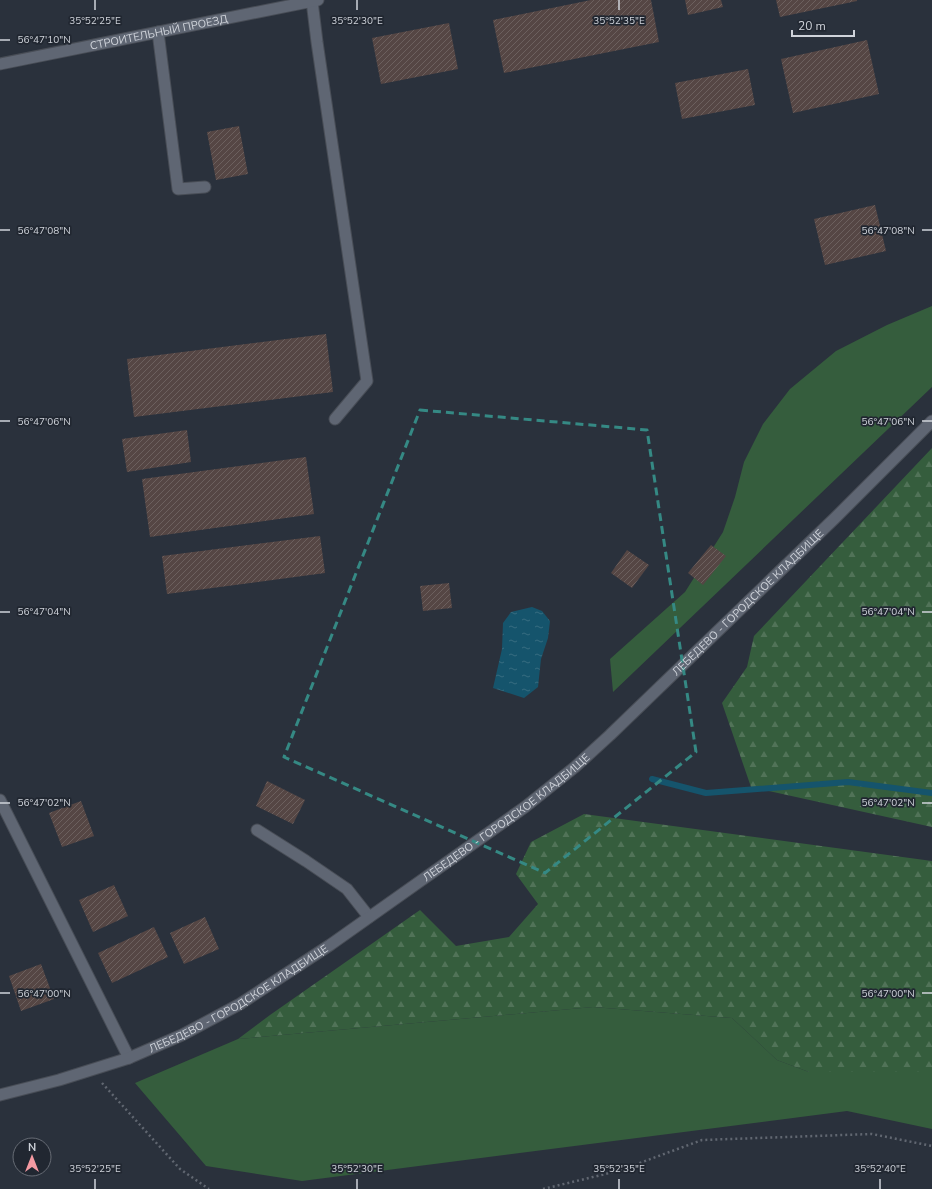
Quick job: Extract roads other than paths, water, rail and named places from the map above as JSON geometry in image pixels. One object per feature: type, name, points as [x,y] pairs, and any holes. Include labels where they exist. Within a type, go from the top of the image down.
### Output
[{"type":"street","name":"СТРОИТЕЛЬНЫЙ ПРОЕЗД","points":[[0,64],[315,1]]},
{"type":"street","points":[[315,1],[319,58],[367,381],[335,419]]},
{"type":"street","points":[[158,32],[178,189],[205,187]]},
{"type":"street","name":"ЛЕБЕДЕВО - ГОРОДСКОЕ КЛАДБИЩЕ","points":[[0,1096],[91,1071],[129,1058],[182,1035],[240,1004],[280,979],[526,807],[575,767],[610,735],[823,529],[932,421]]},
{"type":"street","points":[[0,800],[129,1058]]},
{"type":"street","points":[[257,830],[306,861],[347,890],[370,917]]},
{"type":"water","points":[[532,607],[542,611],[550,621],[548,638],[541,659],[538,687],[524,698],[493,688],[502,649],[503,623],[511,612]]},
{"type":"waterway","points":[[652,779],[706,793],[848,782],[932,793]]}]
